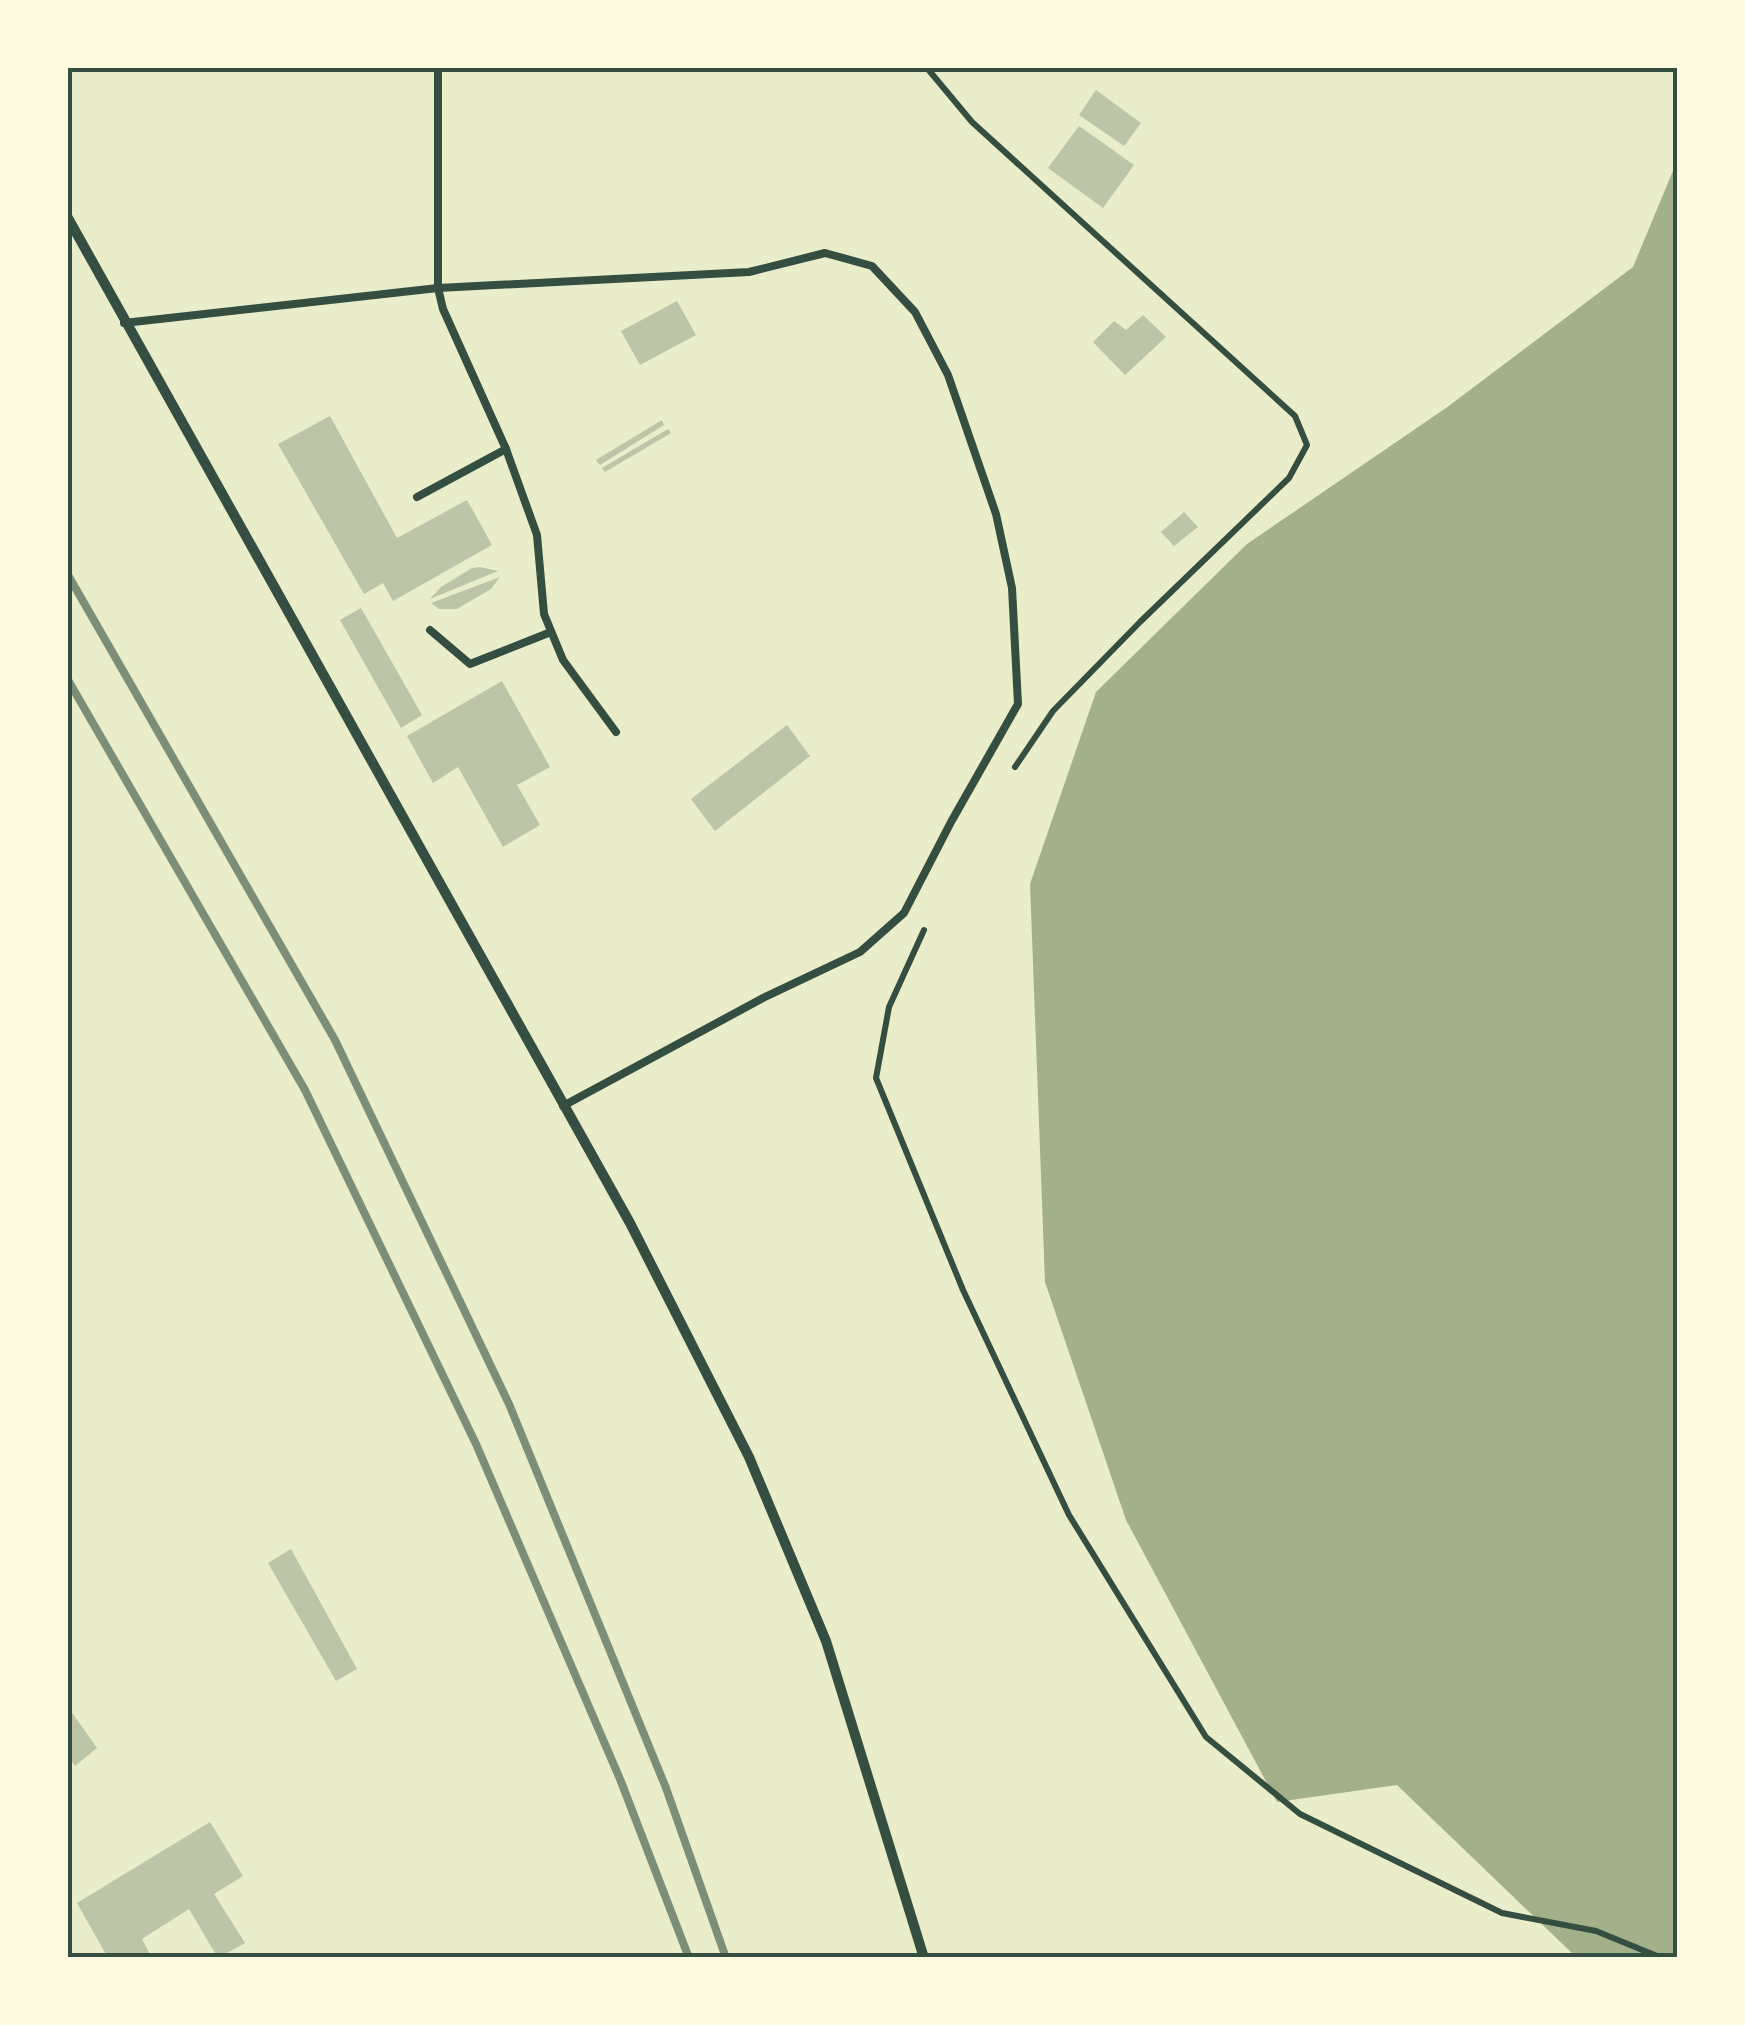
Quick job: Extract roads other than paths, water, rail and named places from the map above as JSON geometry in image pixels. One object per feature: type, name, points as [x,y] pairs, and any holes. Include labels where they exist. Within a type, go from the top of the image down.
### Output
[{"type":"street","points":[[68,218],[630,1222],[749,1457],[826,1640],[924,1958]]},
{"type":"lane","points":[[438,68],[438,288],[443,309],[506,449],[537,536],[544,614],[562,660],[616,732]]},
{"type":"lane","points":[[124,322],[438,288],[749,272],[825,253],[872,266],[915,312],[948,374],[996,514],[1012,588],[1018,704],[904,913],[860,952],[763,998],[564,1106]]},
{"type":"lane","points":[[417,497],[506,449]]},
{"type":"lane","points":[[430,630],[470,664],[551,632]]},
{"type":"railway","points":[[68,575],[335,1040],[509,1404],[666,1788],[726,1958]]},
{"type":"railway","points":[[68,680],[305,1090],[476,1444],[620,1779],[689,1958]]}]
